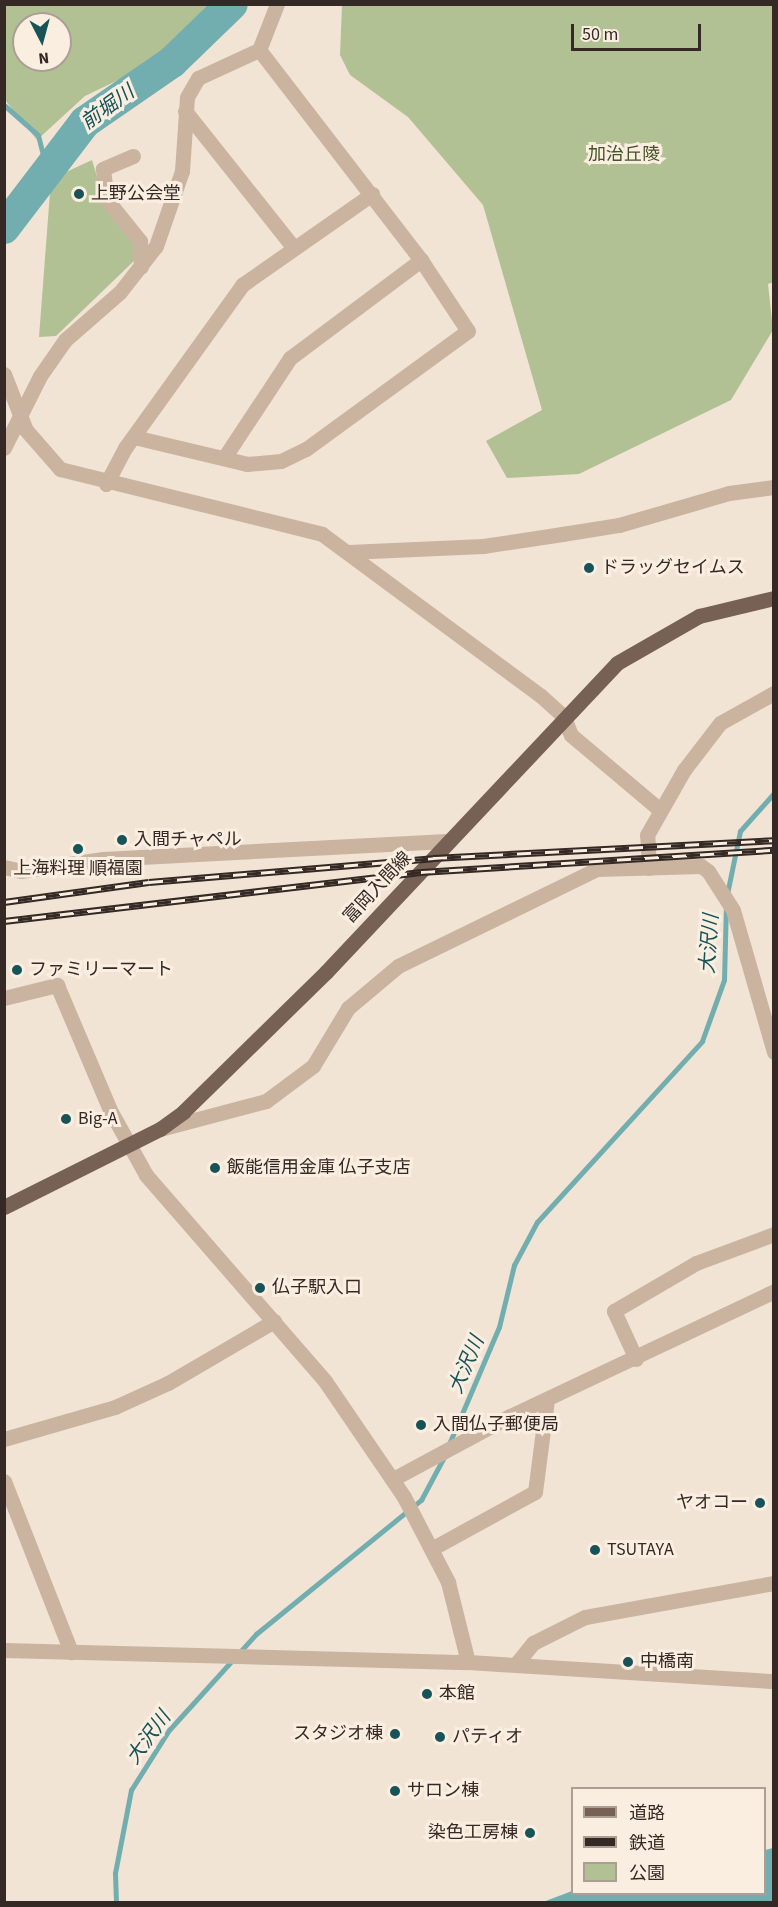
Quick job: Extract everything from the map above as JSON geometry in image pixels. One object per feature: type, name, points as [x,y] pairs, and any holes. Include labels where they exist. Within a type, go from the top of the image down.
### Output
[{"type":"main road","name":"富岡入間線","points":[[4,1207],[160,1130],[326,972],[617,663],[650,640],[722,607],[774,598]]},
{"type":"street","points":[[4,448],[40,376],[65,340],[141,267],[156,246],[178,192],[187,137],[185,111],[198,78],[259,50],[277,4]]},
{"type":"street","points":[[134,437],[247,464],[280,461],[306,449],[468,331],[422,260],[259,50]]},
{"type":"street","points":[[185,111],[294,248]]},
{"type":"street","points":[[133,156],[103,169],[107,200],[140,241],[141,267]]},
{"type":"street","points":[[106,484],[134,437],[242,285],[372,194]]},
{"type":"street","points":[[224,458],[290,358],[422,260]]},
{"type":"street","points":[[4,374],[21,417],[60,469],[106,484],[285,521],[322,534],[430,609],[564,717],[571,735],[660,810]]},
{"type":"street","points":[[348,552],[483,546],[562,534],[619,525],[729,493],[774,487]]},
{"type":"street","points":[[649,868],[647,836],[660,810],[720,723],[774,693]]},
{"type":"street","points":[[4,867],[21,871],[103,859],[447,841]]},
{"type":"street","points":[[160,1130],[266,1101],[314,1066],[348,1008],[398,966],[597,869],[701,866],[714,879],[733,910],[774,1053]]},
{"type":"street","points":[[4,998],[57,985],[128,1145],[170,1205],[274,1321],[332,1390],[404,1497],[433,1548],[463,1624],[468,1662]]},
{"type":"street","points":[[636,1359],[614,1311],[696,1263],[774,1234]]},
{"type":"street","points":[[393,1479],[547,1400],[774,1291]]},
{"type":"street","points":[[4,1438],[115,1407],[168,1383],[274,1321]]},
{"type":"street","points":[[433,1548],[535,1492],[547,1400]]},
{"type":"street","points":[[4,1482],[71,1652]]},
{"type":"street","points":[[516,1664],[533,1644],[585,1617],[774,1583]]},
{"type":"street","points":[[4,1650],[468,1662],[774,1681]]},
{"type":"green space","points":[[5,4],[220,5],[187,47],[85,96],[37,140],[5,100]]},
{"type":"green space","name":"加治丘陵","points":[[342,5],[773,5],[774,282],[768,284],[773,330],[731,400],[579,474],[507,478],[486,441],[542,410],[483,205],[408,117],[350,75],[340,55]]},
{"type":"green space","points":[[92,160],[106,206],[136,242],[135,260],[56,336],[39,337],[51,179]]},
{"type":"water","points":[[773,1848],[773,1902],[543,1902],[571,1891],[571,1895],[766,1895],[766,1850]]},
{"type":"waterway","name":"前堀川","points":[[4,228],[85,122],[172,62],[232,4]]},
{"type":"waterway","points":[[4,105],[38,135],[48,175]]},
{"type":"waterway","name":"大沢川","points":[[727,894],[740,831],[774,793]]},
{"type":"waterway","name":"大沢川","points":[[449,1444],[499,1327],[514,1265],[537,1222],[702,1041],[724,980],[726,906]]},
{"type":"waterway","name":"大沢川","points":[[116,1902],[115,1873],[131,1790],[169,1730],[256,1634],[421,1500],[445,1455]]},
{"type":"railway","points":[[4,902],[149,882],[433,858],[774,840]]},
{"type":"railway","points":[[4,921],[421,872],[774,850]]},
{"type":"place","name":"上野公会堂","points":[[79,194]]},
{"type":"place","name":"ドラッグセイムス","points":[[589,568]]},
{"type":"place","name":"入間チャペル","points":[[122,840]]},
{"type":"place","name":"上海料理 順福園","points":[[78,849]]},
{"type":"place","name":"ファミリーマート","points":[[17,970]]},
{"type":"place","name":"Big-A","points":[[66,1119]]},
{"type":"place","name":"飯能信用金庫 仏子支店","points":[[215,1168]]},
{"type":"place","name":"仏子駅入口","points":[[260,1288]]},
{"type":"place","name":"入間仏子郵便局","points":[[421,1425]]},
{"type":"place","name":"ヤオコー","points":[[760,1503]]},
{"type":"place","name":"TSUTAYA","points":[[595,1550]]},
{"type":"place","name":"中橋南","points":[[628,1662]]},
{"type":"place","name":"本館","points":[[427,1694]]},
{"type":"place","name":"スタジオ棟","points":[[395,1734]]},
{"type":"place","name":"パティオ","points":[[440,1737]]},
{"type":"place","name":"サロン棟","points":[[395,1791]]},
{"type":"place","name":"染色工房棟","points":[[530,1833]]}]
